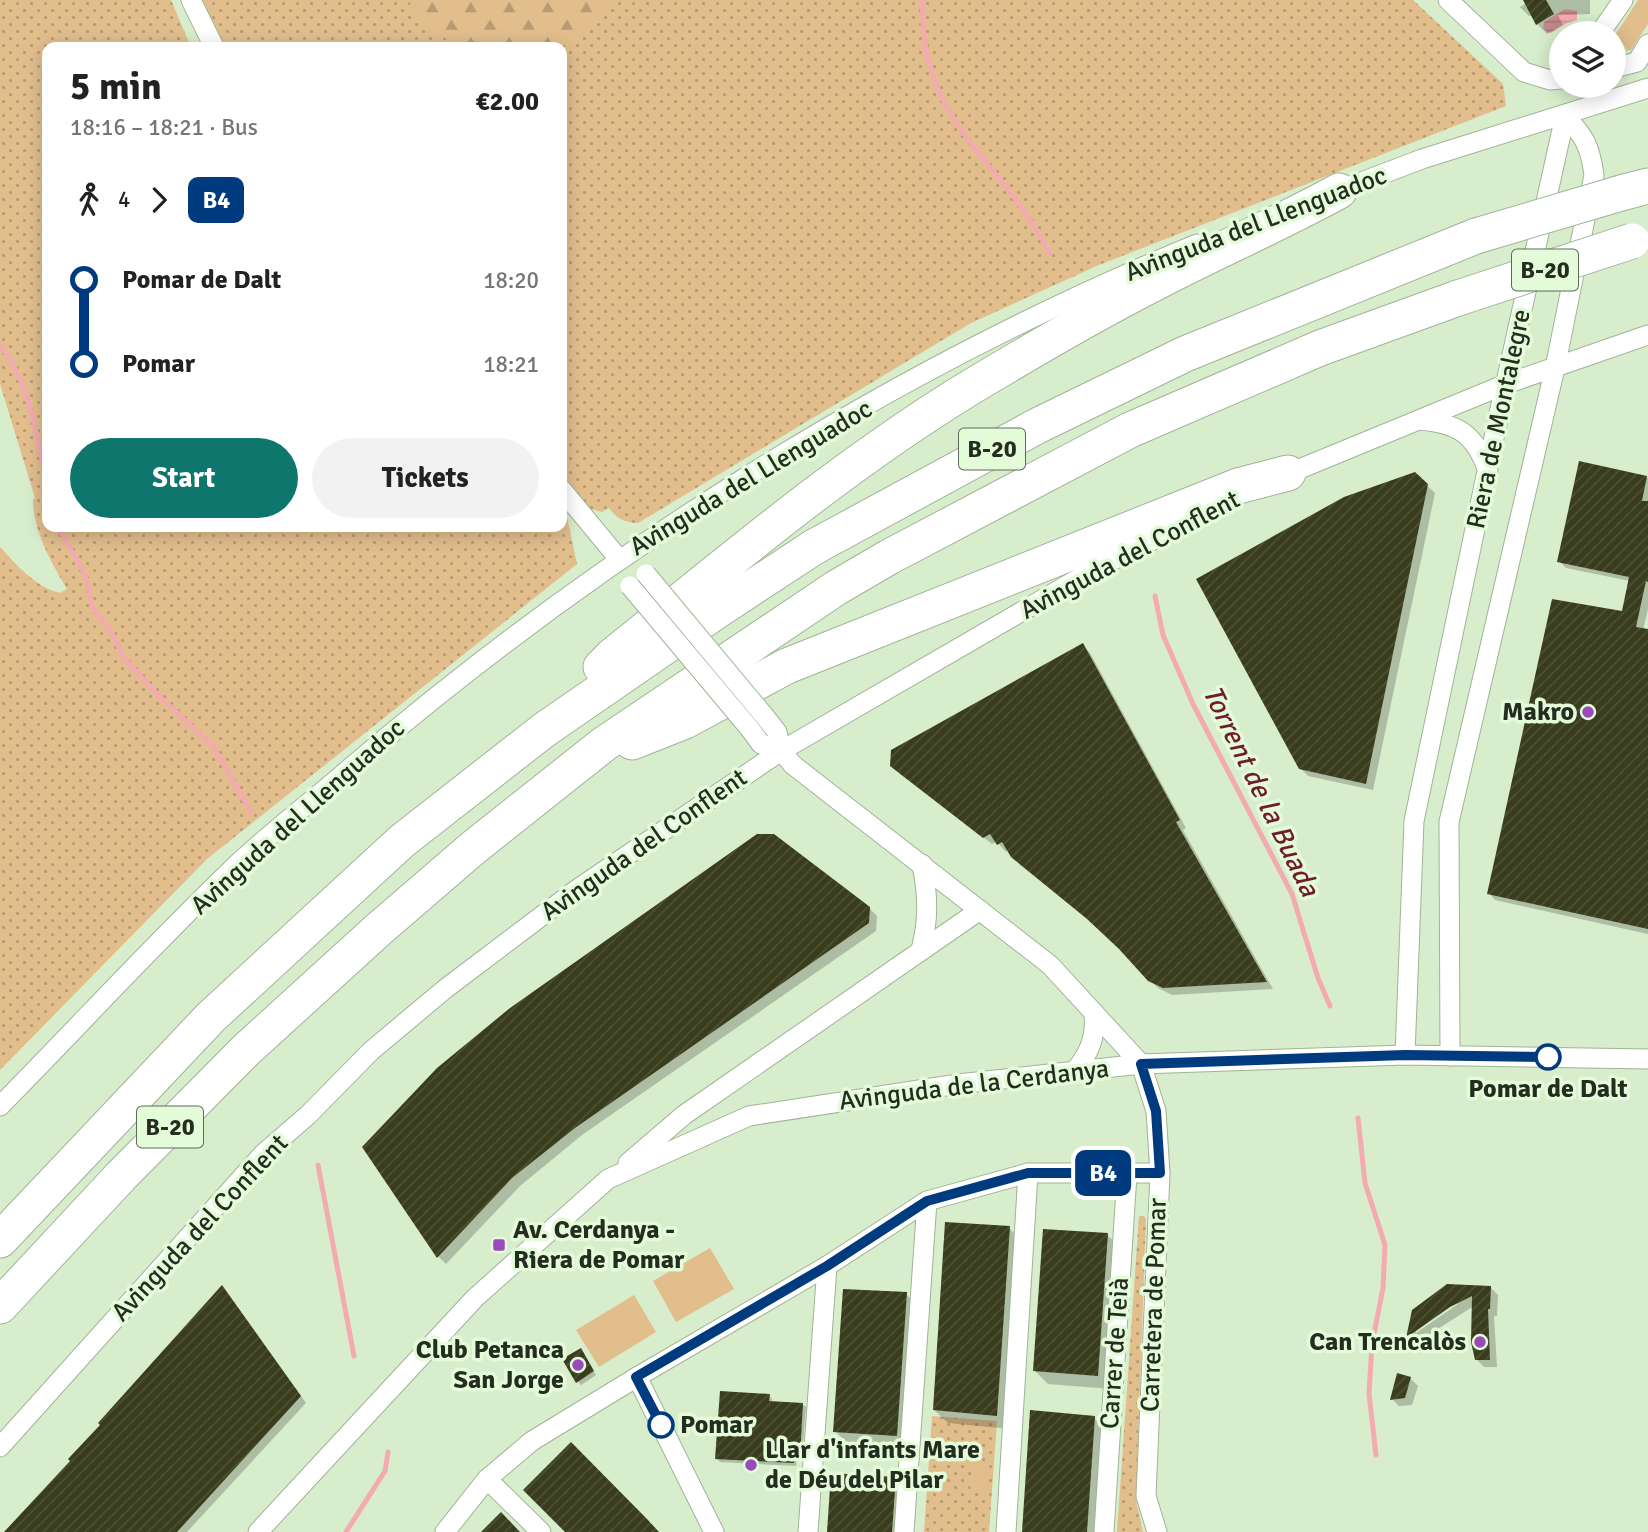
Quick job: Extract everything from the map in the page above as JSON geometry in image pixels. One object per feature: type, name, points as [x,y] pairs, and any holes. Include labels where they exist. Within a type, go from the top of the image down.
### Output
[{"type":"highway","name":"B-20","points":[[0,1240],[231,998],[402,841],[544,730],[814,547],[1037,426],[1185,354],[1476,236],[1634,189]]},
{"type":"highway","points":[[544,730],[612,656],[819,490],[888,440],[1098,313],[1339,191]]},
{"type":"highway","name":"B-20","points":[[0,1306],[121,1177],[246,1050],[441,875],[577,764],[836,588],[888,557],[1130,430],[1320,348],[1458,298],[1640,239]]},
{"type":"highway","points":[[577,764],[685,721],[787,666],[1238,486],[1288,473]]},
{"type":"street","points":[[191,0],[212,42]]},
{"type":"street","points":[[1448,0],[1524,72],[1549,80]]},
{"type":"street","points":[[1608,21],[1623,0]]},
{"type":"street","points":[[1626,65],[1637,62],[1648,44]]},
{"type":"street","name":"Avinguda del Llenguadoc","points":[[0,1106],[232,869],[430,700],[620,559],[790,449],[975,347],[1132,271],[1258,219],[1435,155],[1648,88]]},
{"type":"street","name":"Riera de Montalegre","points":[[1450,1056],[1449,822],[1555,368],[1594,175],[1591,152],[1583,135],[1565,116]]},
{"type":"street","name":"Riera de Montalegre","points":[[1405,1055],[1413,821],[1565,116]]},
{"type":"street","name":"Avinguda del Conflent","points":[[0,1447],[263,1154],[308,1115],[371,1051],[445,989],[576,890],[781,751],[1095,569],[1288,473],[1506,384],[1648,335]]},
{"type":"street","points":[[1418,420],[1437,421],[1458,428],[1471,438],[1482,452],[1488,471]]},
{"type":"street","points":[[567,496],[620,559]]},
{"type":"street","name":"Carretera de Pomar","points":[[620,559],[646,574],[758,724]]},
{"type":"street","name":"Carretera de Pomar","points":[[620,559],[630,586],[758,724],[778,732],[781,751],[793,765],[1050,965],[1141,1064],[1156,1111],[1160,1173],[1146,1496],[1157,1532]]},
{"type":"street","points":[[921,950],[927,927],[928,899],[922,864]]},
{"type":"street","name":"Avinguda de la Cerdanya","points":[[259,1532],[475,1298],[608,1179],[684,1115],[980,910]]},
{"type":"street","points":[[1075,1071],[1094,1040],[1094,1013]]},
{"type":"street","name":"Avinguda de la Cerdanya","points":[[608,1179],[748,1116],[958,1084],[1141,1064],[1405,1055],[1648,1059]]},
{"type":"street","points":[[445,1532],[487,1479],[532,1441],[827,1266],[927,1201],[1028,1173],[1160,1173]]},
{"type":"street","points":[[1006,1532],[1028,1173]]},
{"type":"street","name":"Carrer de Teià","points":[[1104,1532],[1127,1174]]},
{"type":"street","points":[[904,1532],[927,1201]]},
{"type":"street","points":[[808,1532],[827,1266]]},
{"type":"street","points":[[636,1377],[714,1532]]},
{"type":"street","points":[[487,1479],[541,1532]]},
{"type":"green space","points":[[0,0],[171,0],[189,42],[42,42],[42,532],[567,532],[567,517],[577,564],[207,859],[0,1070],[0,547],[42,586],[60,593],[67,589],[49,557],[36,523],[35,498],[0,384]]},
{"type":"green space","points":[[197,0],[1413,0],[1503,84],[1506,106],[1099,265],[971,323],[638,523],[633,523],[621,519],[609,508],[602,512],[591,509],[567,482],[567,42],[218,42]]},
{"type":"green space","points":[[409,0],[608,0],[610,4],[595,17],[585,33],[567,44],[456,42],[439,36],[413,13]]},
{"type":"green space","points":[[1638,0],[1648,0],[1648,24],[1631,50],[1626,49],[1624,21]]},
{"type":"green space","points":[[1139,1216],[1146,1219],[1136,1500],[1143,1532],[1117,1532]]},
{"type":"green space","points":[[710,1248],[734,1289],[676,1322],[653,1281]]},
{"type":"green space","points":[[634,1295],[656,1332],[599,1367],[576,1330]]},
{"type":"green space","points":[[932,1416],[997,1421],[989,1532],[924,1532]]},
{"type":"green space","points":[[972,1465],[988,1466],[986,1492],[970,1491]]},
{"type":"shaded area","points":[[1565,9],[1577,11],[1577,20],[1549,21],[1549,32],[1543,28],[1544,22]]},
{"type":"building","points":[[1523,0],[1546,0],[1554,14],[1536,25]]},
{"type":"building","name":"Makro","points":[[1579,461],[1647,476],[1642,501],[1648,501],[1648,582],[1646,581],[1636,627],[1648,629],[1648,929],[1487,894],[1552,599],[1622,611],[1629,577],[1557,562]]},
{"type":"building","points":[[1415,472],[1428,484],[1366,784],[1299,769],[1196,579],[1344,497]]},
{"type":"building","points":[[1083,643],[1180,820],[1176,822],[1267,982],[1163,988],[1148,981],[1087,919],[1011,857],[1002,842],[997,845],[990,834],[983,838],[890,766],[891,750]]},
{"type":"building","points":[[757,834],[774,834],[870,907],[869,923],[575,1128],[512,1178],[437,1258],[362,1147],[437,1068],[510,1008]]},
{"type":"building","points":[[945,1222],[1010,1226],[997,1416],[933,1410]]},
{"type":"building","points":[[1043,1229],[1108,1233],[1098,1376],[1033,1371]]},
{"type":"building","name":"Can Trencalòs","points":[[1447,1284],[1491,1286],[1488,1309],[1490,1360],[1475,1360],[1471,1342],[1472,1296],[1450,1307],[1406,1338],[1412,1310]]},
{"type":"building","points":[[222,1285],[301,1396],[177,1532],[4,1532],[70,1461],[68,1459],[100,1425],[98,1423]]},
{"type":"building","points":[[843,1289],[907,1292],[897,1436],[833,1432]]},
{"type":"building","name":"Club Petanca San Jorge","points":[[581,1348],[594,1371],[576,1383],[562,1359]]},
{"type":"building","points":[[1397,1373],[1411,1377],[1405,1398],[1390,1400]]},
{"type":"building","points":[[720,1391],[770,1394],[769,1401],[803,1403],[800,1455],[794,1454],[794,1463],[715,1459]]},
{"type":"building","points":[[1030,1410],[1095,1416],[1087,1532],[1022,1532]]},
{"type":"building","points":[[571,1442],[659,1532],[565,1532],[523,1490]]},
{"type":"building","points":[[831,1473],[896,1477],[892,1532],[827,1532]]},
{"type":"building","points":[[501,1512],[520,1532],[481,1532]]},
{"type":"waterway","name":"Torrent de la Buada","points":[[923,0],[925,42],[934,78],[948,109],[966,137],[1031,221],[1050,254]]},
{"type":"waterway","points":[[0,346],[10,359],[25,392],[42,460]]},
{"type":"waterway","points":[[61,532],[85,574],[93,608],[112,633],[123,657],[158,695],[213,746],[251,812]]},
{"type":"waterway","name":"Torrent de la Buada","points":[[1155,596],[1163,635],[1193,704],[1292,894],[1318,978],[1330,1006]]},
{"type":"waterway","name":"Torrent de la Buada","points":[[1358,1118],[1365,1183],[1385,1245],[1383,1288],[1372,1344],[1369,1394],[1376,1455]]},
{"type":"waterway","points":[[318,1165],[354,1356]]},
{"type":"waterway","points":[[346,1532],[385,1471],[388,1452]]},
{"type":"bus line","name":"B4","points":[[661,1425],[636,1377],[827,1266],[927,1201],[1028,1173],[1160,1173],[1156,1111],[1141,1064],[1405,1055],[1548,1057]]},
{"type":"place","name":"Makro","points":[[1588,712]]},
{"type":"place","name":"Pomar de Dalt","points":[[1548,1057]]},
{"type":"place","name":"Av. Cerdanya - Riera de Pomar","points":[[499,1245]]},
{"type":"place","name":"Can Trencalòs","points":[[1480,1342]]},
{"type":"place","name":"Club Petanca San Jorge","points":[[578,1365]]},
{"type":"place","name":"Pomar","points":[[661,1425]]},
{"type":"place","name":"Llar d'infants Mare de Déu del Pilar","points":[[751,1465]]}]
